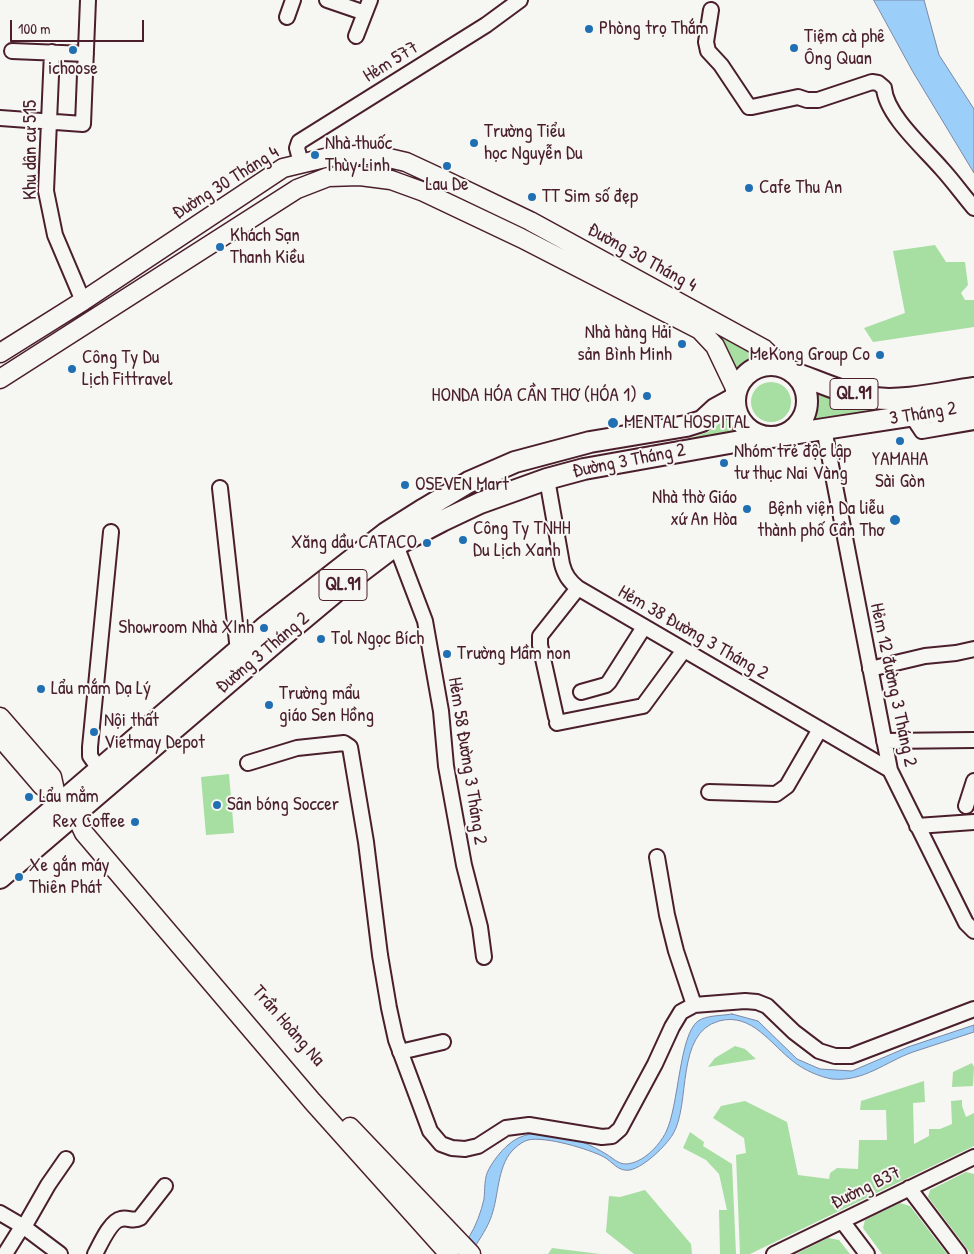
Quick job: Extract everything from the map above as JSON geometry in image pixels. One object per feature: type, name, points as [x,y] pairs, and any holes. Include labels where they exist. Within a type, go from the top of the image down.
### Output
[{"type":"highway","name":"QL.91","points":[[735,394],[746,374],[764,365],[774,365],[788,369],[800,378],[805,387],[807,407],[804,416],[792,431],[773,436]]},
{"type":"highway","name":"3 Tháng 2","points":[[788,369],[846,392],[874,398],[918,396],[974,388]]},
{"type":"highway","points":[[735,394],[736,411],[746,428],[754,433],[773,436]]},
{"type":"highway","name":"Đường 3 Tháng 2","points":[[0,878],[68,807],[100,770],[264,628],[386,533],[469,482],[515,462],[590,442],[686,426],[702,421],[735,394]]},
{"type":"highway","name":"3 Tháng 2","points":[[773,436],[974,406]]},
{"type":"highway","name":"Đường 3 Tháng 2","points":[[0,855],[68,807],[346,583],[396,545],[442,520],[480,502],[547,478],[584,469],[773,436]]},
{"type":"main road","name":"Đường 30 Tháng 4","points":[[0,353],[83,301],[282,168],[329,157],[376,155],[406,162],[530,221],[764,349],[788,369]]},
{"type":"main road","name":"Đường 30 Tháng 4","points":[[0,379],[297,189],[328,176],[360,176],[392,180],[424,192],[521,238],[700,330],[715,346],[735,394]]},
{"type":"main road","points":[[521,238],[530,221]]},
{"type":"main road","points":[[0,718],[52,777],[68,807]]},
{"type":"main road","name":"Trần Hoàng Na","points":[[0,737],[42,786],[92,827],[449,1250],[470,1254]]},
{"type":"street","points":[[0,118],[83,124],[88,0]]},
{"type":"street","points":[[287,17],[293,0]]},
{"type":"street","points":[[327,0],[368,6],[356,36]]},
{"type":"street","name":"Hẻm 577","points":[[300,163],[297,148],[300,142],[486,25],[520,0]]},
{"type":"street","points":[[711,10],[706,42],[708,51],[749,107],[752,108],[798,97],[807,100],[818,100],[872,82],[878,82],[884,88],[884,98],[897,119],[944,170],[974,208]]},
{"type":"street","points":[[12,51],[86,54]]},
{"type":"street","name":"Khu dân cư 515","points":[[52,52],[46,191],[55,235],[83,301]]},
{"type":"street","points":[[896,398],[899,393],[906,389],[974,382]]},
{"type":"street","points":[[921,414],[922,431],[974,422]]},
{"type":"street","name":"Hẻm 12 đường 3 Tháng 2","points":[[824,428],[890,770],[966,923],[974,931]]},
{"type":"street","name":"Hẻm 38 Đường 3 Tháng 2","points":[[547,478],[564,573],[569,581],[644,627],[890,770]]},
{"type":"street","points":[[220,488],[238,652]]},
{"type":"street","points":[[100,770],[90,756],[90,747],[111,532]]},
{"type":"street","name":"Hẻm 58 Đường 3 Tháng 2","points":[[396,545],[425,621],[441,711],[446,766],[464,865],[480,927],[484,957]]},
{"type":"street","points":[[578,588],[540,636],[540,645],[556,720],[643,706],[684,650]]},
{"type":"street","points":[[581,692],[609,682],[644,627]]},
{"type":"street","points":[[870,669],[925,656],[974,649]]},
{"type":"street","points":[[709,792],[770,794],[780,792],[787,786],[820,729]]},
{"type":"street","points":[[884,742],[974,740]]},
{"type":"street","points":[[248,762],[297,748],[344,743],[350,747],[366,842],[380,955],[396,1040],[430,1131],[441,1144],[452,1148],[466,1149],[478,1146],[506,1128],[529,1125],[586,1135],[612,1136],[620,1129],[681,1012],[694,1005],[745,1001],[757,1002],[767,1006],[794,1032],[819,1051],[835,1056],[851,1056],[974,1009]]},
{"type":"street","points":[[966,806],[974,781]]},
{"type":"street","points":[[917,826],[974,822]]},
{"type":"street","points":[[657,857],[666,915],[694,1005]]},
{"type":"street","points":[[400,1052],[443,1042]]},
{"type":"street","name":"Đường B37","points":[[774,1254],[974,1157]]},
{"type":"street","points":[[5,1254],[66,1159]]},
{"type":"street","points":[[95,1254],[113,1223],[121,1219],[134,1220],[140,1218],[165,1186]]},
{"type":"street","points":[[909,1188],[959,1254]]},
{"type":"street","points":[[0,1213],[24,1227],[60,1254]]},
{"type":"street","points":[[842,1221],[867,1254]]},
{"type":"green space","points":[[935,245],[946,262],[965,262],[968,285],[961,293],[965,300],[974,300],[974,327],[873,342],[864,328],[905,313],[893,251]]},
{"type":"green space","points":[[709,327],[761,355],[761,359],[746,364],[736,372]]},
{"type":"green space","points":[[775,382],[782,385],[788,391],[791,402],[790,410],[782,419],[775,422],[767,422],[760,419],[752,410],[751,398],[754,391],[763,383]]},
{"type":"green space","points":[[818,394],[864,409],[901,412],[812,424],[815,411],[814,396]]},
{"type":"green space","points":[[724,420],[729,420],[735,435],[682,441],[708,432]]},
{"type":"green space","name":"Sân bóng Soccer","points":[[229,774],[234,833],[206,835],[201,777]]},
{"type":"green space","points":[[735,1046],[745,1049],[756,1059],[708,1067],[715,1058]]},
{"type":"green space","points":[[972,1063],[974,1067],[973,1086],[952,1087],[953,1072]]},
{"type":"green space","points":[[924,1081],[925,1102],[913,1103],[914,1144],[929,1136],[929,1129],[940,1129],[952,1124],[951,1101],[962,1100],[966,1117],[974,1113],[974,1146],[750,1254],[740,1254],[736,1155],[746,1153],[744,1138],[713,1118],[721,1106],[745,1101],[787,1122],[798,1175],[829,1179],[830,1173],[837,1168],[858,1169],[859,1140],[887,1140],[886,1110],[860,1110],[861,1101]]},
{"type":"green space","points":[[690,1132],[704,1142],[703,1146],[732,1164],[736,1254],[720,1254],[719,1210],[727,1210],[719,1174],[706,1160],[683,1148]]},
{"type":"green space","points":[[966,1172],[974,1174],[974,1254],[971,1254],[928,1197],[930,1190]]},
{"type":"green space","points":[[645,1190],[691,1244],[692,1254],[634,1254],[606,1232],[609,1196],[620,1197]]},
{"type":"green space","points":[[900,1203],[910,1206],[947,1254],[882,1254],[863,1228],[865,1220]]},
{"type":"green space","points":[[828,1238],[839,1240],[850,1254],[796,1254]]},
{"type":"green space","points":[[552,1248],[600,1254],[548,1254]]},
{"type":"water","points":[[874,0],[924,0],[939,55],[974,109],[974,173],[913,72]]},
{"type":"water","points":[[732,1014],[758,1021],[797,1059],[820,1069],[852,1071],[908,1047],[974,1025],[974,1032],[913,1052],[864,1074],[844,1079],[832,1079],[812,1073],[798,1065],[751,1026],[731,1019],[719,1021],[705,1028],[696,1040],[686,1071],[678,1121],[670,1139],[660,1150],[642,1165],[630,1170],[622,1170],[604,1157],[578,1147],[545,1140],[525,1141],[509,1154],[505,1161],[492,1215],[476,1245],[469,1237],[476,1224],[484,1199],[487,1172],[503,1150],[519,1138],[531,1134],[557,1134],[583,1142],[623,1164],[638,1161],[650,1153],[666,1132],[674,1106],[683,1055],[692,1029],[702,1019]]},
{"type":"place","name":"Phòng trọ Thắm","points":[[589,29]]},
{"type":"place","name":"Tiệm cà phê Ông Quan","points":[[794,48]]},
{"type":"place","name":"ichoose","points":[[73,50]]},
{"type":"place","name":"Trường Tiểu học Nguyễn Du","points":[[474,143]]},
{"type":"place","name":"Nhà thuốc Thùy Linh","points":[[315,155]]},
{"type":"place","name":"Lau De","points":[[447,166]]},
{"type":"place","name":"Cafe Thu An","points":[[749,188]]},
{"type":"place","name":"TT Sim số đẹp","points":[[532,197]]},
{"type":"place","name":"Khách Sạn Thanh Kiều","points":[[220,247]]},
{"type":"place","name":"Nhà hàng Hải sản Bình Minh","points":[[682,344]]},
{"type":"place","name":"MeKong Group Co","points":[[880,355]]},
{"type":"place","name":"Công Ty Du Lịch Fittravel","points":[[72,369]]},
{"type":"place","name":"HONDA HÓA CẦN THƠ (HÓA 1)","points":[[647,396]]},
{"type":"place","name":"MENTAL HOSPITAL","points":[[613,423]]},
{"type":"place","name":"YAMAHA Sài Gòn","points":[[900,441]]},
{"type":"place","name":"Nhóm trẻ độc lập tư thục Nai Vàng","points":[[724,463]]},
{"type":"place","name":"OSEVEN Mart","points":[[405,485]]},
{"type":"place","name":"Nhà thờ Giáo xứ An Hòa","points":[[747,509]]},
{"type":"place","name":"Bệnh viện Da liễu thành phố Cần Thơ","points":[[895,520]]},
{"type":"place","name":"Công Ty TNHH Du Lịch Xanh","points":[[463,540]]},
{"type":"place","name":"Xăng dầu CATACO","points":[[427,543]]},
{"type":"place","name":"Showroom Nhà XInh","points":[[264,628]]},
{"type":"place","name":"Tol Ngọc Bích","points":[[321,639]]},
{"type":"place","name":"Trường Mầm non","points":[[447,654]]},
{"type":"place","name":"Lẩu mắm Dạ Lý","points":[[41,689]]},
{"type":"place","name":"Trường mẩu giáo Sen Hồng","points":[[269,705]]},
{"type":"place","name":"Nội thất Vietmay Depot","points":[[94,732]]},
{"type":"place","name":"Lẩu mẳm","points":[[29,797]]},
{"type":"place","name":"Sân bóng Soccer","points":[[217,805]]},
{"type":"place","name":"Rex Coffee","points":[[135,822]]},
{"type":"place","name":"Xe gắn máy Thiên Phát","points":[[19,877]]}]
